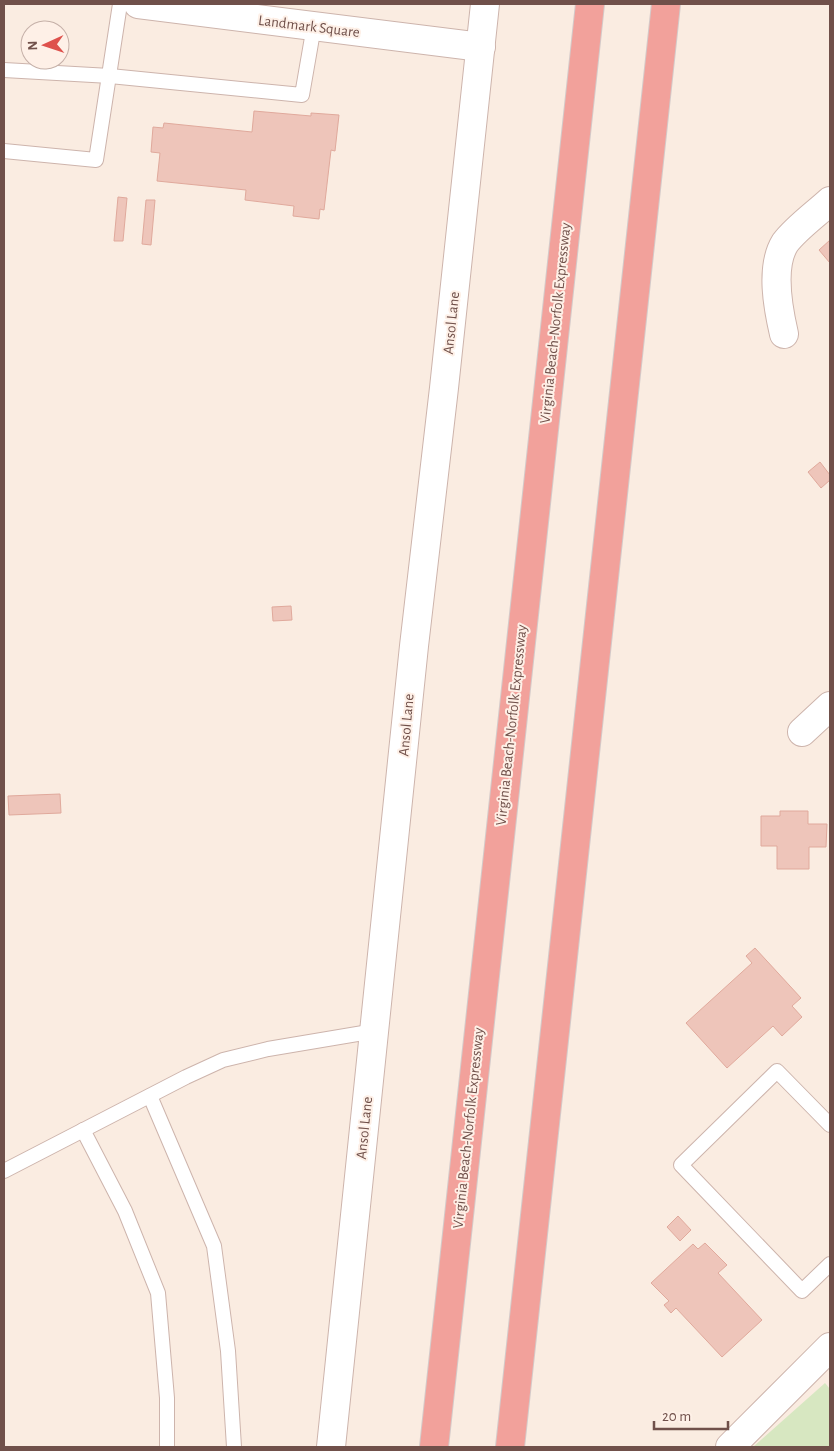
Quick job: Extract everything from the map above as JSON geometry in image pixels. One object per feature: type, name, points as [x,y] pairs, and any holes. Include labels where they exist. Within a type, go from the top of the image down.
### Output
[{"type":"highway","name":"Virginia Beach-Norfolk Expressway","points":[[434,1447],[590,4]]},
{"type":"highway","points":[[510,1447],[666,4]]},
{"type":"street","name":"Landmark Square","points":[[138,4],[252,11],[314,26],[480,47]]},
{"type":"street","name":"Ansol Lane","points":[[331,1447],[414,646],[485,4]]},
{"type":"street","points":[[784,334],[778,306],[777,263],[785,243],[830,201]]},
{"type":"street","points":[[802,732],[830,706]]},
{"type":"street","points":[[730,1447],[830,1347]]},
{"type":"lane","points":[[4,151],[96,160],[120,4]]},
{"type":"lane","points":[[4,70],[110,76],[302,95],[314,26]]},
{"type":"lane","points":[[4,1171],[223,1060],[268,1049],[375,1031]]},
{"type":"lane","points":[[830,1125],[777,1071],[681,1165],[802,1291],[830,1264]]},
{"type":"lane","points":[[150,1096],[214,1246],[228,1351],[234,1447]]},
{"type":"lane","points":[[84,1130],[125,1211],[158,1293],[168,1398],[167,1447]]},
{"type":"green space","points":[[825,1383],[830,1389],[830,1447],[753,1447]]},
{"type":"building","points":[[254,111],[311,116],[311,113],[339,115],[335,151],[331,150],[324,210],[320,209],[319,219],[293,216],[294,206],[245,200],[246,190],[157,181],[160,153],[151,152],[153,127],[163,128],[164,123],[252,132]]},
{"type":"building","points":[[118,197],[127,198],[123,241],[114,241]]},
{"type":"building","points":[[146,200],[155,200],[151,245],[142,244]]},
{"type":"building","points":[[830,240],[830,263],[819,250]]},
{"type":"building","points":[[820,462],[830,475],[830,480],[821,488],[808,472]]},
{"type":"building","points":[[291,606],[292,620],[273,621],[272,607]]},
{"type":"building","points":[[60,794],[61,813],[9,815],[8,796]]},
{"type":"building","points":[[780,811],[808,811],[808,824],[827,824],[826,847],[809,847],[809,869],[777,869],[777,846],[761,846],[761,816],[780,816]]},
{"type":"building","points":[[755,948],[801,998],[792,1006],[802,1017],[782,1036],[773,1026],[727,1068],[686,1023],[752,963],[746,956]]},
{"type":"building","points":[[678,1216],[691,1230],[680,1241],[667,1227]]},
{"type":"building","points":[[705,1243],[727,1265],[718,1273],[762,1320],[722,1357],[676,1308],[671,1313],[664,1305],[669,1301],[651,1283],[693,1244],[698,1249]]}]
